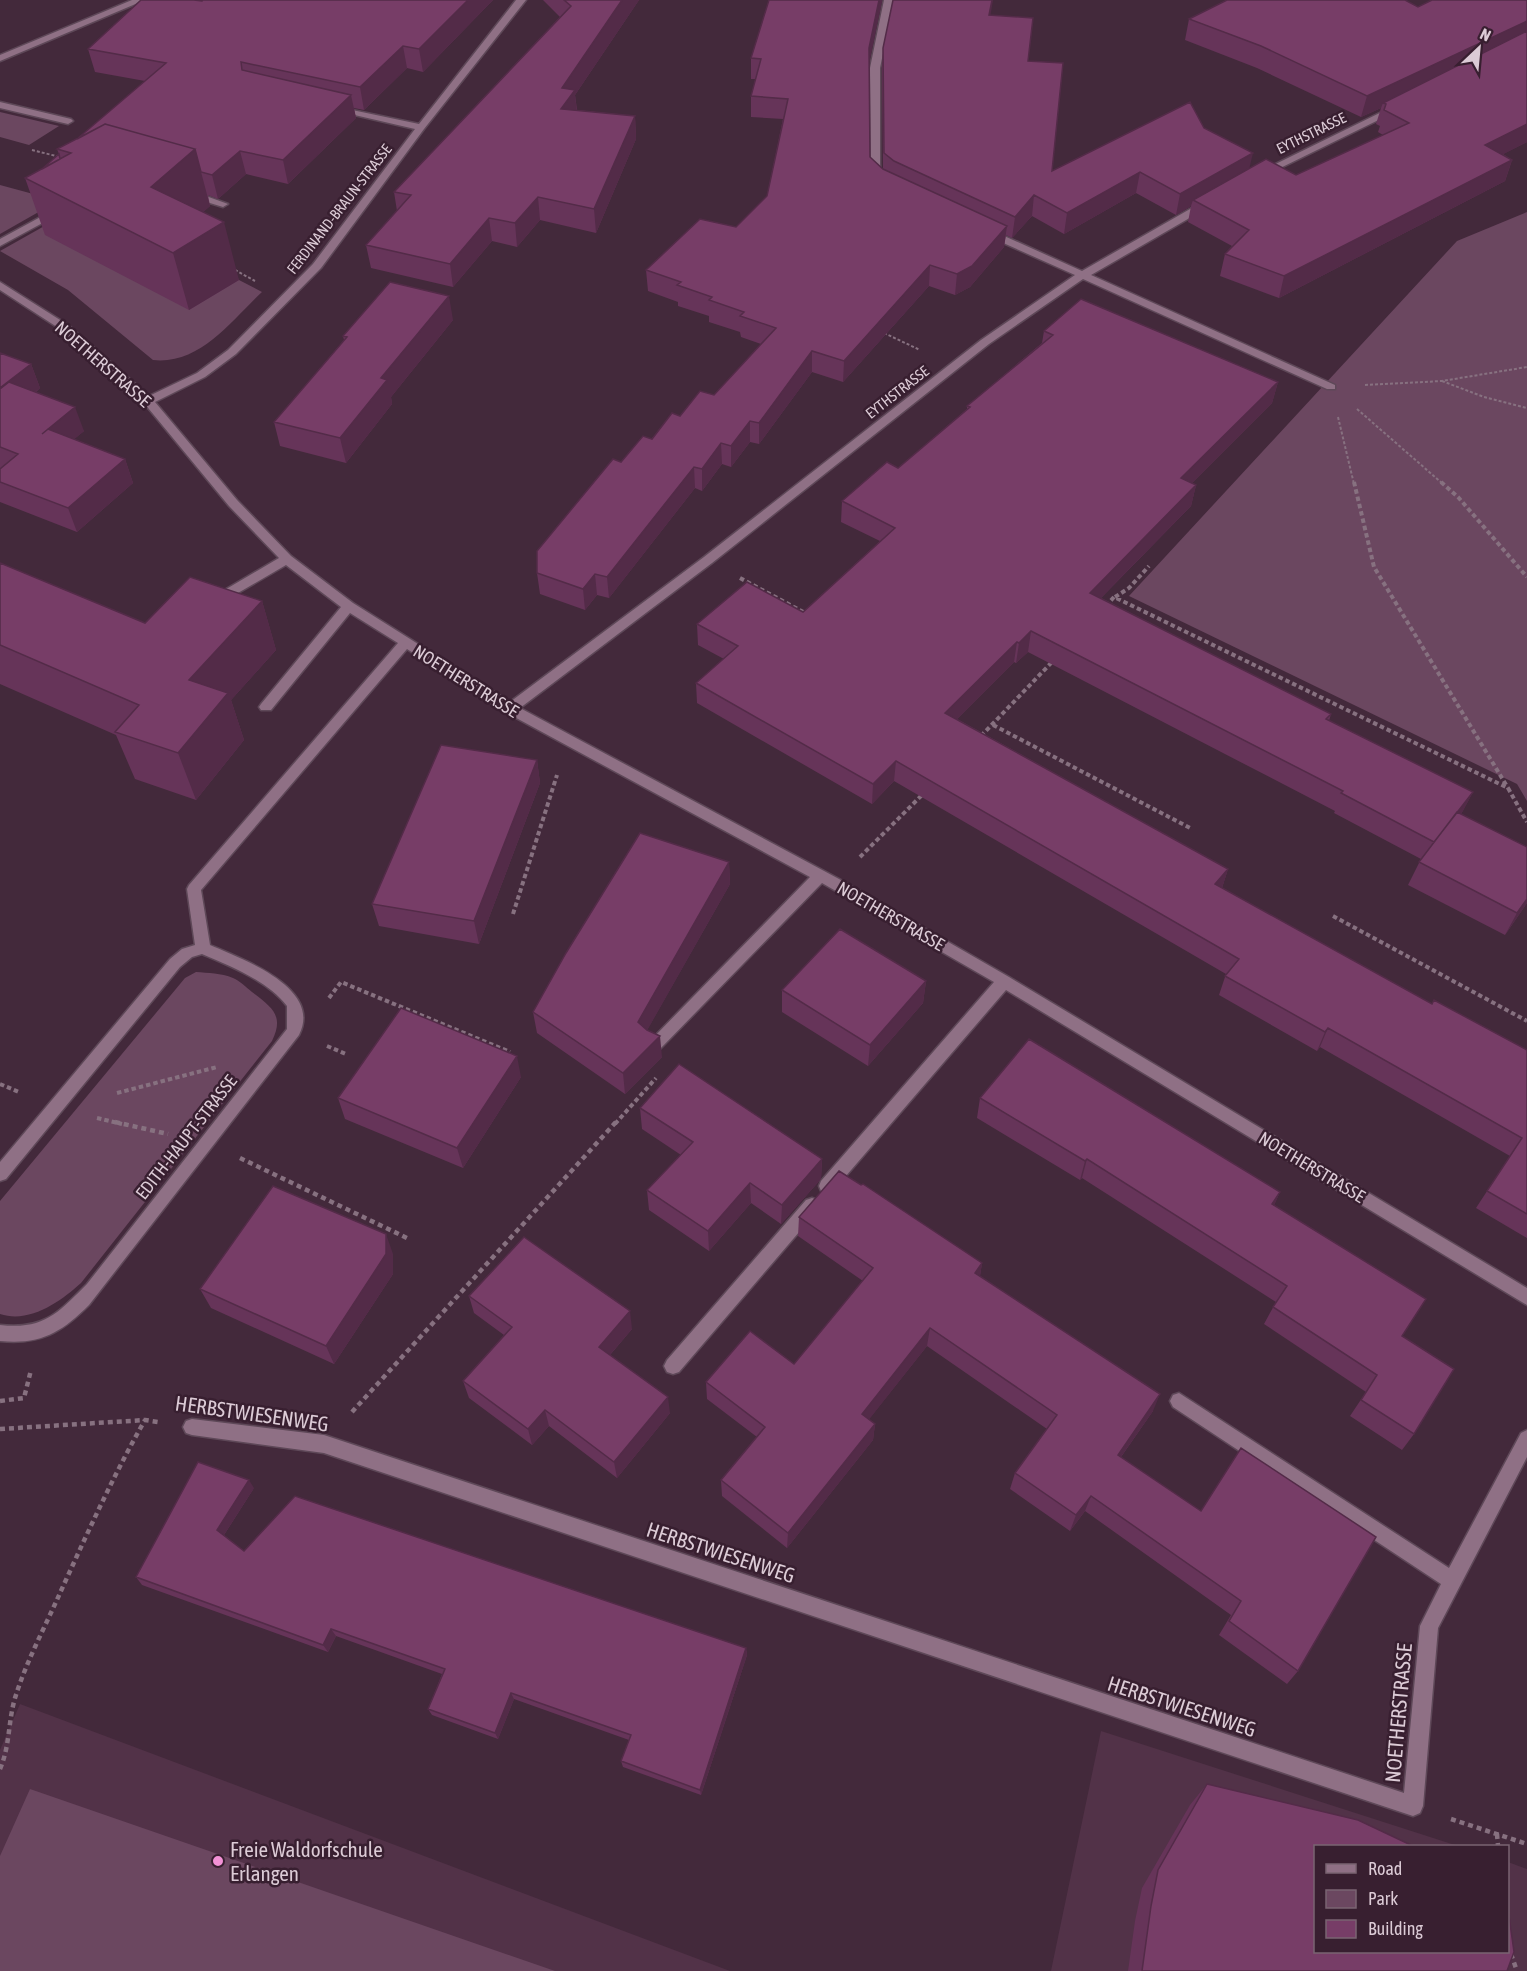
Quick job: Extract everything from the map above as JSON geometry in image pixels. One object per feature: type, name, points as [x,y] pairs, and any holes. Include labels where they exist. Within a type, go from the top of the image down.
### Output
[{"type":"street","name":"FERDINAND-BRAUN-STRASSE","points":[[148,400],[201,375],[232,352],[317,266],[421,127],[521,0]]},
{"type":"street","points":[[887,186],[876,176],[875,68],[889,0]]},
{"type":"street","points":[[0,58],[134,1]]},
{"type":"street","name":"EYTHSTRASSE","points":[[1250,180],[1407,102]]},
{"type":"street","points":[[0,105],[68,121]]},
{"type":"street","points":[[330,107],[421,127]]},
{"type":"street","points":[[183,192],[223,204]]},
{"type":"street","name":"EYTHSTRASSE","points":[[510,710],[708,560],[985,342],[1081,276],[1219,197]]},
{"type":"street","points":[[0,243],[66,205]]},
{"type":"street","points":[[974,226],[1331,387]]},
{"type":"street","name":"NOETHERSTRASSE","points":[[0,285],[64,327],[148,400],[233,502],[287,559],[348,606],[510,710],[827,880],[1004,981],[1527,1297]]},
{"type":"street","points":[[203,608],[287,559]]},
{"type":"street","points":[[266,707],[348,606]]},
{"type":"street","points":[[203,948],[194,889],[405,643]]},
{"type":"street","points":[[655,1045],[827,880]]},
{"type":"street","points":[[0,1174],[175,963],[187,953],[203,948],[228,958],[283,991],[293,1001],[296,1011]]},
{"type":"street","points":[[673,1366],[1004,981]]},
{"type":"street","name":"EDITH-HAUPT-STRASSE","points":[[0,1334],[20,1336],[61,1323],[93,1289],[294,1030],[296,1011]]},
{"type":"street","points":[[1179,1401],[1451,1580]]},
{"type":"street","name":"HERBSTWIESENWEG","points":[[192,1427],[324,1444],[1413,1806]]},
{"type":"street","name":"NOETHERSTRASSE","points":[[1413,1806],[1429,1626],[1451,1580],[1527,1439]]},
{"type":"path","points":[[22,147],[66,159]]},
{"type":"path","points":[[235,271],[288,297]]},
{"type":"path","points":[[879,330],[953,366]]},
{"type":"path","points":[[1331,387],[1442,381],[1527,367]]},
{"type":"path","points":[[1442,381],[1484,397],[1527,408]]},
{"type":"path","points":[[1331,387],[1458,497],[1527,577]]},
{"type":"path","points":[[1331,387],[1374,567],[1527,822]]},
{"type":"path","points":[[708,560],[811,616]]},
{"type":"path","points":[[1098,614],[1114,597],[1129,588],[1149,566]]},
{"type":"path","points":[[1114,597],[1508,788]]},
{"type":"path","points":[[976,741],[1058,656]]},
{"type":"path","points":[[993,724],[1192,829]]},
{"type":"path","points":[[513,914],[568,740]]},
{"type":"path","points":[[827,880],[926,791]]},
{"type":"path","points":[[1332,916],[1527,1021]]},
{"type":"path","points":[[296,1011],[328,999],[341,982],[510,1052]]},
{"type":"path","points":[[55,1108],[277,1052]]},
{"type":"path","points":[[324,1444],[658,1076]]},
{"type":"path","points":[[55,1108],[207,1143],[407,1238]]},
{"type":"path","points":[[0,1769],[7,1753],[8,1728],[15,1698],[28,1664],[116,1471],[145,1420]]},
{"type":"path","name":"HERBSTWIESENWEG","points":[[0,1430],[145,1420],[192,1427]]},
{"type":"path","name":"NOETHERSTRASSE","points":[[1413,1806],[1527,1844]]},
{"type":"path","points":[[1497,1834],[1498,1845]]},
{"type":"path","points":[[1509,1950],[1517,1971]]},
{"type":"shaded area","name":"Freie Waldorfschule Erlangen","points":[[20,1704],[730,1971],[0,1971],[0,1750]]},
{"type":"shaded area","points":[[1101,1731],[1455,1845],[1314,1845],[1314,1953],[1509,1953],[1509,1862],[1527,1869],[1527,1971],[1051,1971]]},
{"type":"green space","points":[[0,112],[59,126],[29,145],[0,137]]},
{"type":"green space","points":[[107,173],[0,234],[0,185],[48,198]]},
{"type":"green space","points":[[87,202],[262,292],[226,328],[200,348],[186,356],[170,360],[153,360],[68,290],[0,251]]},
{"type":"green space","points":[[1527,212],[1527,801],[1517,784],[1129,596],[1457,241]]},
{"type":"green space","points":[[196,972],[233,978],[265,1002],[276,1018],[276,1032],[272,1041],[81,1283],[64,1297],[34,1313],[22,1316],[0,1314],[0,1201],[185,978]]},
{"type":"green space","points":[[30,1789],[555,1971],[0,1971],[0,1856]]},
{"type":"building","points":[[141,0],[468,0],[419,49],[403,46],[360,87],[241,62],[242,70],[351,95],[283,160],[240,151],[212,175],[201,172],[195,149],[105,124],[77,139],[166,63],[88,49]]},
{"type":"building","points":[[564,0],[622,0],[562,88],[575,90],[561,109],[635,116],[594,209],[538,197],[515,223],[489,218],[450,264],[366,245],[411,195],[394,192],[571,6]]},
{"type":"building","points":[[769,0],[879,0],[869,48],[870,157],[883,169],[1007,226],[972,266],[957,274],[930,265],[844,361],[812,351],[759,423],[750,421],[731,446],[721,443],[702,469],[694,467],[607,577],[595,574],[583,589],[537,573],[537,551],[613,459],[621,462],[643,436],[652,439],[672,413],[680,416],[700,391],[714,395],[776,328],[740,316],[744,312],[709,300],[712,297],[677,285],[681,282],[646,270],[700,219],[736,227],[767,196],[788,99],[751,96],[761,59],[751,58]]},
{"type":"building","points":[[893,0],[992,0],[989,15],[1033,18],[1028,61],[1063,63],[1052,171],[1190,102],[1204,128],[1253,153],[1180,194],[1140,172],[1067,213],[1034,195],[1015,217],[894,161],[884,153],[883,48]]},
{"type":"building","points":[[1227,0],[1405,0],[1418,7],[1432,0],[1527,0],[1527,21],[1367,96],[1261,46],[1189,19]]},
{"type":"building","points":[[1527,31],[1527,124],[1485,145],[1512,160],[1284,276],[1225,254],[1249,230],[1193,200],[1266,159],[1296,175],[1409,123],[1384,110],[1386,104],[1383,103]]},
{"type":"building","points":[[105,124],[195,149],[151,187],[224,222],[173,253],[25,178],[71,153],[57,149]]},
{"type":"building","points":[[59,154],[60,159],[42,169]]},
{"type":"building","points":[[390,282],[449,296],[381,378],[387,380],[340,438],[274,422],[347,337],[343,336]]},
{"type":"building","points":[[1081,299],[1278,382],[1181,478],[1196,485],[1090,593],[1331,714],[1326,719],[1473,792],[1434,842],[1341,793],[1343,791],[1031,631],[945,713],[1228,869],[1215,884],[1432,1004],[1434,1000],[1527,1050],[1527,1214],[1487,1191],[1522,1138],[1328,1028],[1325,1032],[1225,976],[1239,959],[896,761],[873,784],[696,683],[738,646],[697,624],[747,582],[803,612],[895,528],[842,501],[887,462],[898,468],[970,407],[967,406],[1053,335],[1044,331]]},
{"type":"building","points":[[0,353],[31,364],[0,388]]},
{"type":"building","points":[[9,382],[75,407],[48,429],[125,459],[68,508],[0,482],[0,469],[18,454],[0,447],[0,389]]},
{"type":"building","points":[[0,563],[145,623],[190,577],[262,601],[189,680],[228,693],[178,753],[115,732],[139,705],[0,645]]},
{"type":"building","points":[[441,745],[537,760],[474,921],[372,904]]},
{"type":"building","points":[[1457,812],[1527,847],[1527,899],[1517,913],[1419,862]]},
{"type":"building","points":[[640,833],[729,862],[638,1022],[647,1030],[660,1036],[623,1073],[533,1012],[566,953]]},
{"type":"building","points":[[840,929],[926,981],[870,1045],[782,990]]},
{"type":"building","points":[[401,1008],[517,1056],[457,1148],[338,1098]]},
{"type":"building","points":[[1029,1039],[1280,1192],[1272,1204],[1426,1299],[1402,1336],[1454,1369],[1414,1434],[1361,1400],[1377,1375],[1273,1307],[1287,1286],[1087,1159],[1085,1161],[980,1098]]},
{"type":"building","points":[[679,1064],[822,1159],[782,1205],[750,1183],[708,1231],[647,1190],[693,1142],[640,1108]]},
{"type":"building","points":[[839,1171],[861,1185],[863,1184],[982,1263],[975,1273],[1160,1394],[1118,1455],[1201,1511],[1241,1448],[1376,1537],[1298,1671],[1229,1621],[1241,1601],[1091,1496],[1076,1515],[1015,1473],[1057,1415],[930,1328],[862,1414],[875,1424],[788,1533],[721,1480],[765,1427],[706,1382],[750,1331],[794,1364],[873,1268],[799,1217]]},
{"type":"building","points":[[273,1186],[386,1234],[386,1254],[326,1346],[200,1289]]},
{"type":"building","points":[[524,1237],[630,1311],[599,1347],[668,1397],[614,1462],[545,1410],[528,1429],[463,1381],[512,1327],[469,1296]]},
{"type":"building","points":[[198,1462],[249,1480],[217,1530],[244,1551],[295,1496],[746,1648],[700,1790],[621,1761],[631,1735],[511,1693],[495,1733],[428,1709],[445,1669],[331,1629],[323,1645],[136,1577]]},
{"type":"building","points":[[1207,1784],[1358,1820],[1411,1845],[1314,1845],[1314,1953],[1509,1953],[1509,1916],[1514,1952],[1507,1971],[1142,1971],[1158,1870]]},
{"type":"place","name":"Freie Waldorfschule Erlangen","points":[[218,1861]]}]
